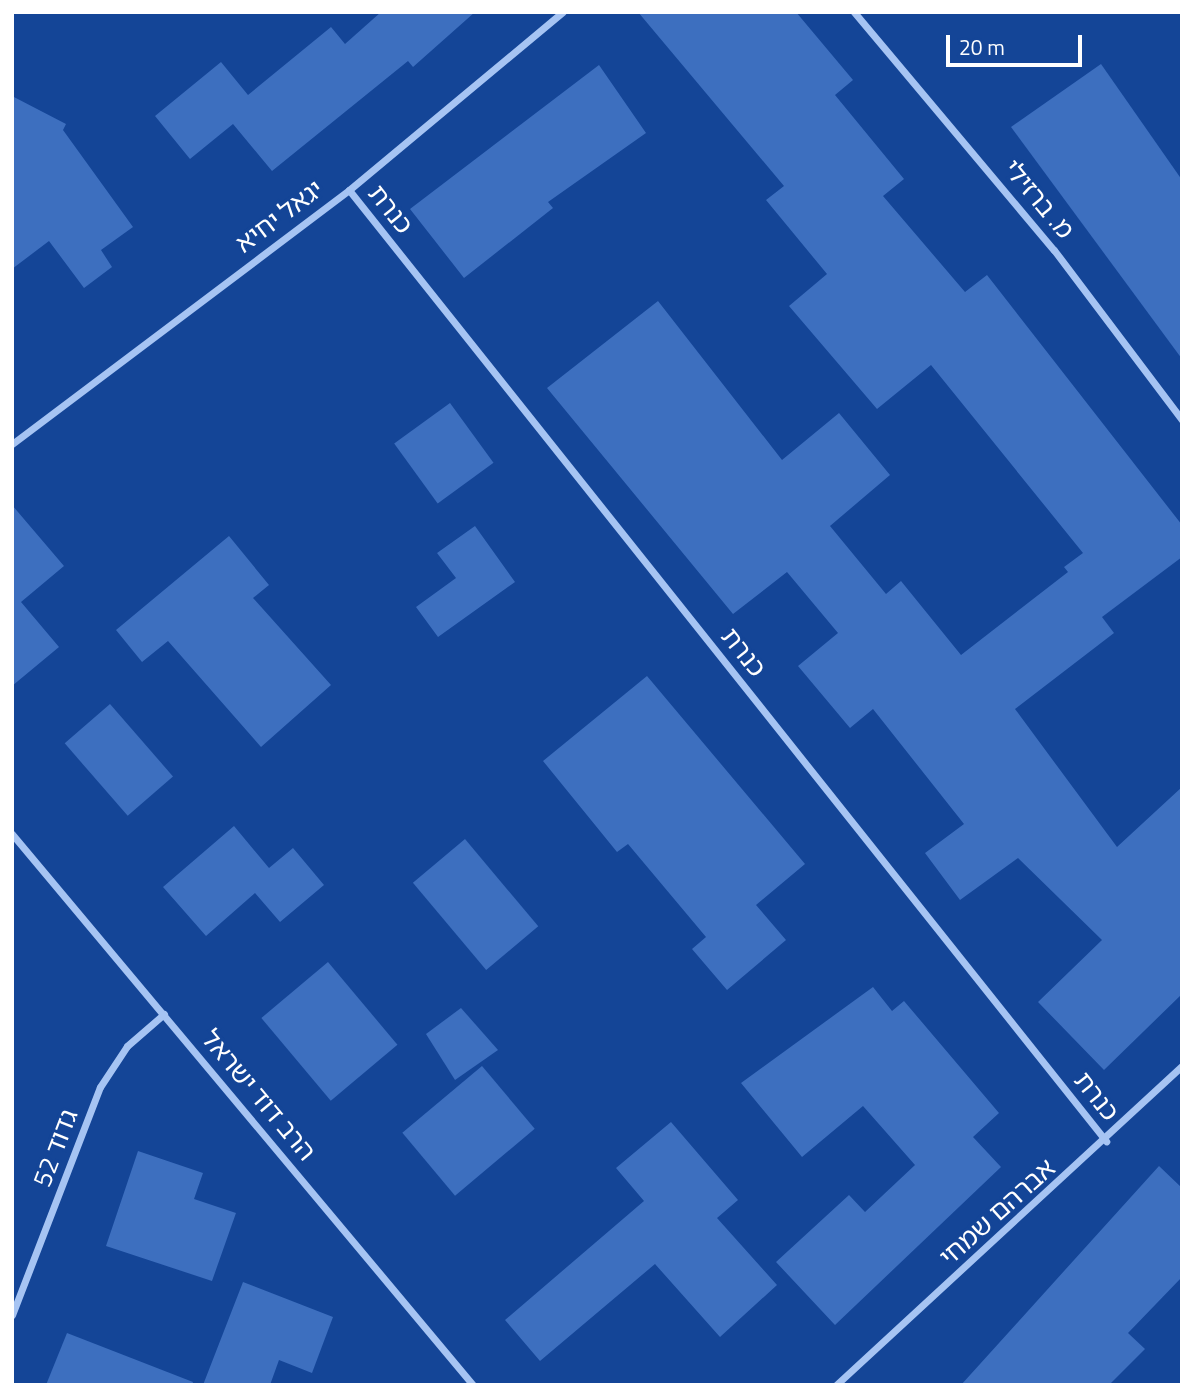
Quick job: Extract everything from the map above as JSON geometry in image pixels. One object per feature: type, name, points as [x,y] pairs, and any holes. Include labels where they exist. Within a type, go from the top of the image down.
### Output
[{"type":"street","name":"יגאל יחיא","points":[[12,444],[349,190],[564,12]]},
{"type":"street","name":"מ. ברזילי","points":[[854,12],[1054,250],[1182,420]]},
{"type":"street","name":"כנרת","points":[[349,190],[1106,1141]]},
{"type":"street","name":"הרב דוד ישראל","points":[[12,834],[472,1385]]},
{"type":"street","name":"גדוד 52","points":[[12,1315],[100,1087],[127,1046],[164,1014]]},
{"type":"street","name":"אברהם שמחי","points":[[836,1385],[1106,1141],[1182,1066]]},
{"type":"building","points":[[381,12],[475,12],[413,67],[408,61],[272,171],[233,124],[190,159],[155,116],[221,62],[248,95],[331,27],[345,44]]},
{"type":"building","points":[[638,12],[796,12],[853,80],[835,95],[904,179],[883,196],[965,292],[987,275],[1182,525],[1182,557],[1102,617],[1114,633],[1015,709],[1117,847],[1182,787],[1182,994],[1104,1070],[1038,1002],[1102,940],[1018,858],[960,900],[925,853],[964,824],[873,709],[850,728],[798,666],[838,633],[787,572],[733,614],[547,388],[658,301],[782,460],[839,413],[890,475],[830,526],[886,594],[901,581],[961,655],[1068,572],[1064,567],[1083,553],[931,365],[877,409],[789,306],[827,274],[766,200],[784,186]]},
{"type":"building","points":[[1101,64],[1182,180],[1182,359],[1011,127]]},
{"type":"building","points":[[599,65],[646,133],[548,202],[553,208],[464,278],[410,209]]},
{"type":"building","points":[[12,96],[66,124],[63,130],[133,227],[101,250],[112,267],[84,288],[49,241],[12,269]]},
{"type":"building","points":[[450,403],[493,463],[438,503],[394,444]]},
{"type":"building","points":[[12,505],[64,566],[21,602],[59,647],[12,686]]},
{"type":"building","points":[[475,526],[515,582],[438,637],[416,607],[456,578],[437,553]]},
{"type":"building","points":[[229,536],[269,585],[253,598],[331,685],[261,747],[168,641],[142,662],[116,630]]},
{"type":"building","points":[[647,676],[805,864],[756,905],[786,940],[727,990],[692,949],[706,937],[628,844],[617,852],[543,761]]},
{"type":"building","points":[[110,704],[173,776],[128,816],[65,743]]},
{"type":"building","points":[[234,826],[269,868],[293,848],[324,885],[280,922],[255,893],[206,936],[163,887]]},
{"type":"building","points":[[465,839],[538,926],[486,970],[413,883]]},
{"type":"building","points":[[328,962],[397,1045],[331,1101],[261,1018]]},
{"type":"building","points":[[873,987],[892,1011],[904,1001],[999,1113],[973,1137],[1001,1167],[835,1325],[776,1262],[849,1195],[865,1212],[915,1165],[863,1106],[802,1157],[741,1083]]},
{"type":"building","points":[[461,1008],[498,1050],[455,1080],[426,1034]]},
{"type":"building","points":[[482,1066],[535,1129],[455,1196],[402,1133]]},
{"type":"building","points":[[671,1122],[738,1200],[717,1218],[777,1285],[720,1337],[655,1264],[540,1361],[505,1320],[644,1201],[616,1168]]},
{"type":"building","points":[[138,1151],[203,1173],[194,1199],[236,1213],[212,1281],[106,1246]]},
{"type":"building","points":[[1159,1166],[1182,1188],[1182,1277],[1128,1333],[1145,1349],[1109,1385],[961,1385]]},
{"type":"building","points":[[243,1282],[333,1317],[312,1373],[279,1360],[270,1385],[203,1385]]},
{"type":"building","points":[[67,1333],[193,1382],[192,1385],[46,1385]]}]
